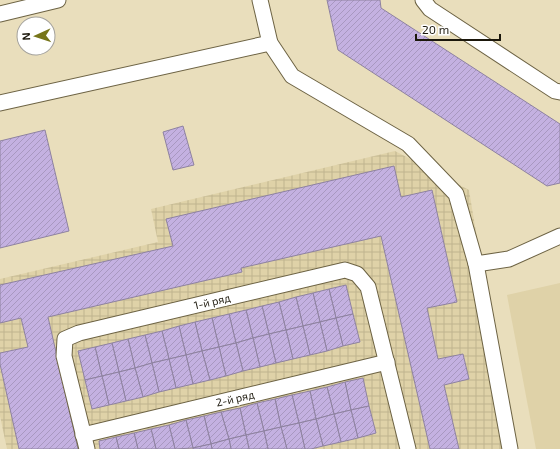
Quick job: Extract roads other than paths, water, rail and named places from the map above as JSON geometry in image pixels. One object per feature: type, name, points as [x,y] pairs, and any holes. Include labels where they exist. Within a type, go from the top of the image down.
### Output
[{"type":"lane","points":[[0,14],[58,0]]},
{"type":"lane","points":[[260,0],[270,43],[292,76],[408,144],[456,194],[476,264],[510,449]]},
{"type":"lane","points":[[423,0],[430,9],[555,91],[560,92]]},
{"type":"lane","points":[[0,103],[270,43]]},
{"type":"lane","points":[[476,264],[509,259],[560,236]]},
{"type":"lane","name":"1-й ряд","points":[[85,442],[64,356],[65,339],[79,333],[345,270],[357,274],[368,287],[387,362]]},
{"type":"lane","points":[[387,362],[408,449]]},
{"type":"lane","name":"2-й ряд","points":[[85,442],[387,362]]}]
